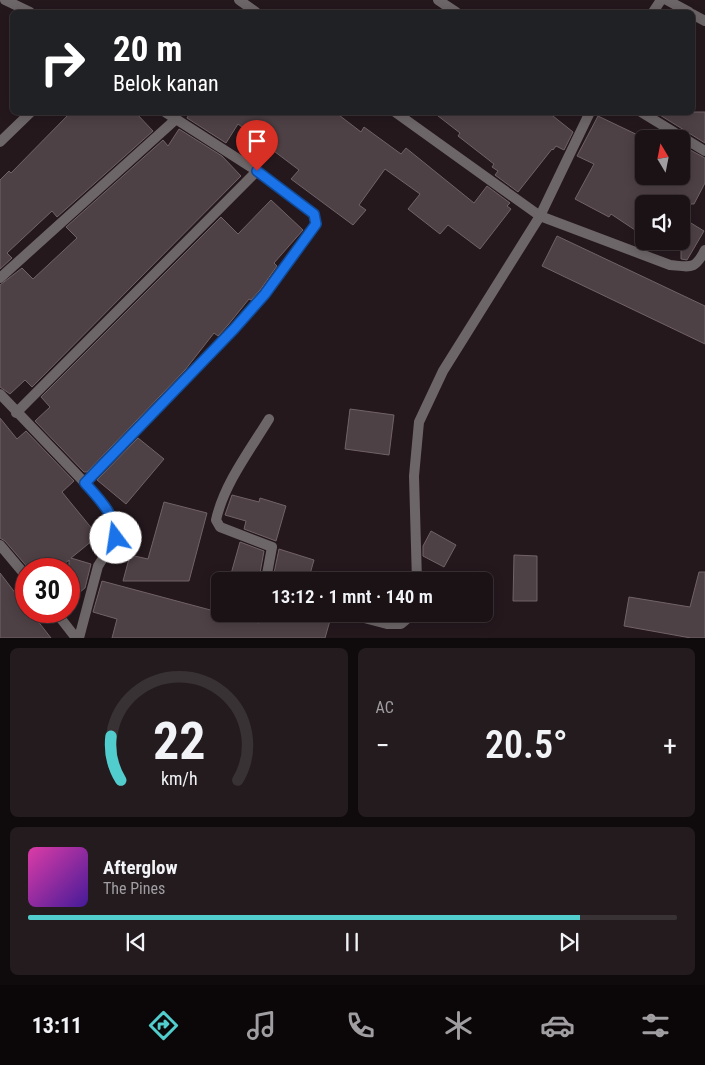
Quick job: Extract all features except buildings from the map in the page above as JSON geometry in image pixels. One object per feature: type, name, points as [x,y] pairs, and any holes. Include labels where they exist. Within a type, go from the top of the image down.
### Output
[{"type":"street","points":[[5,0],[26,10]]},
{"type":"street","points":[[239,0],[253,10]]},
{"type":"street","points":[[438,0],[453,10]]},
{"type":"street","points":[[667,0],[685,10]]},
{"type":"street","points":[[0,142],[28,115]]},
{"type":"street","points":[[85,483],[234,329],[265,294],[316,224],[314,214],[257,171],[169,115]]},
{"type":"street","points":[[399,115],[540,216],[670,264],[692,267],[698,263],[705,250]]},
{"type":"street","points":[[417,572],[414,476],[419,422],[443,371],[540,216],[589,115]]},
{"type":"street","points":[[646,115],[705,151]]},
{"type":"street","points":[[0,278],[175,120]]},
{"type":"street","points":[[16,413],[257,171]]},
{"type":"street","points":[[0,394],[16,413],[85,483],[108,510],[115,524],[116,538],[98,566],[78,638]]},
{"type":"street","points":[[267,572],[272,547],[220,527],[216,520],[218,510],[236,473],[269,419]]},
{"type":"street","points":[[0,544],[15,562]]},
{"type":"street","points":[[379,622],[387,624],[401,624],[403,622]]},
{"type":"street","points":[[65,623],[78,638]]},
{"type":"route","points":[[116,538],[115,524],[108,510],[85,483],[234,329],[265,294],[316,224],[317,219],[314,214],[257,171]]}]
